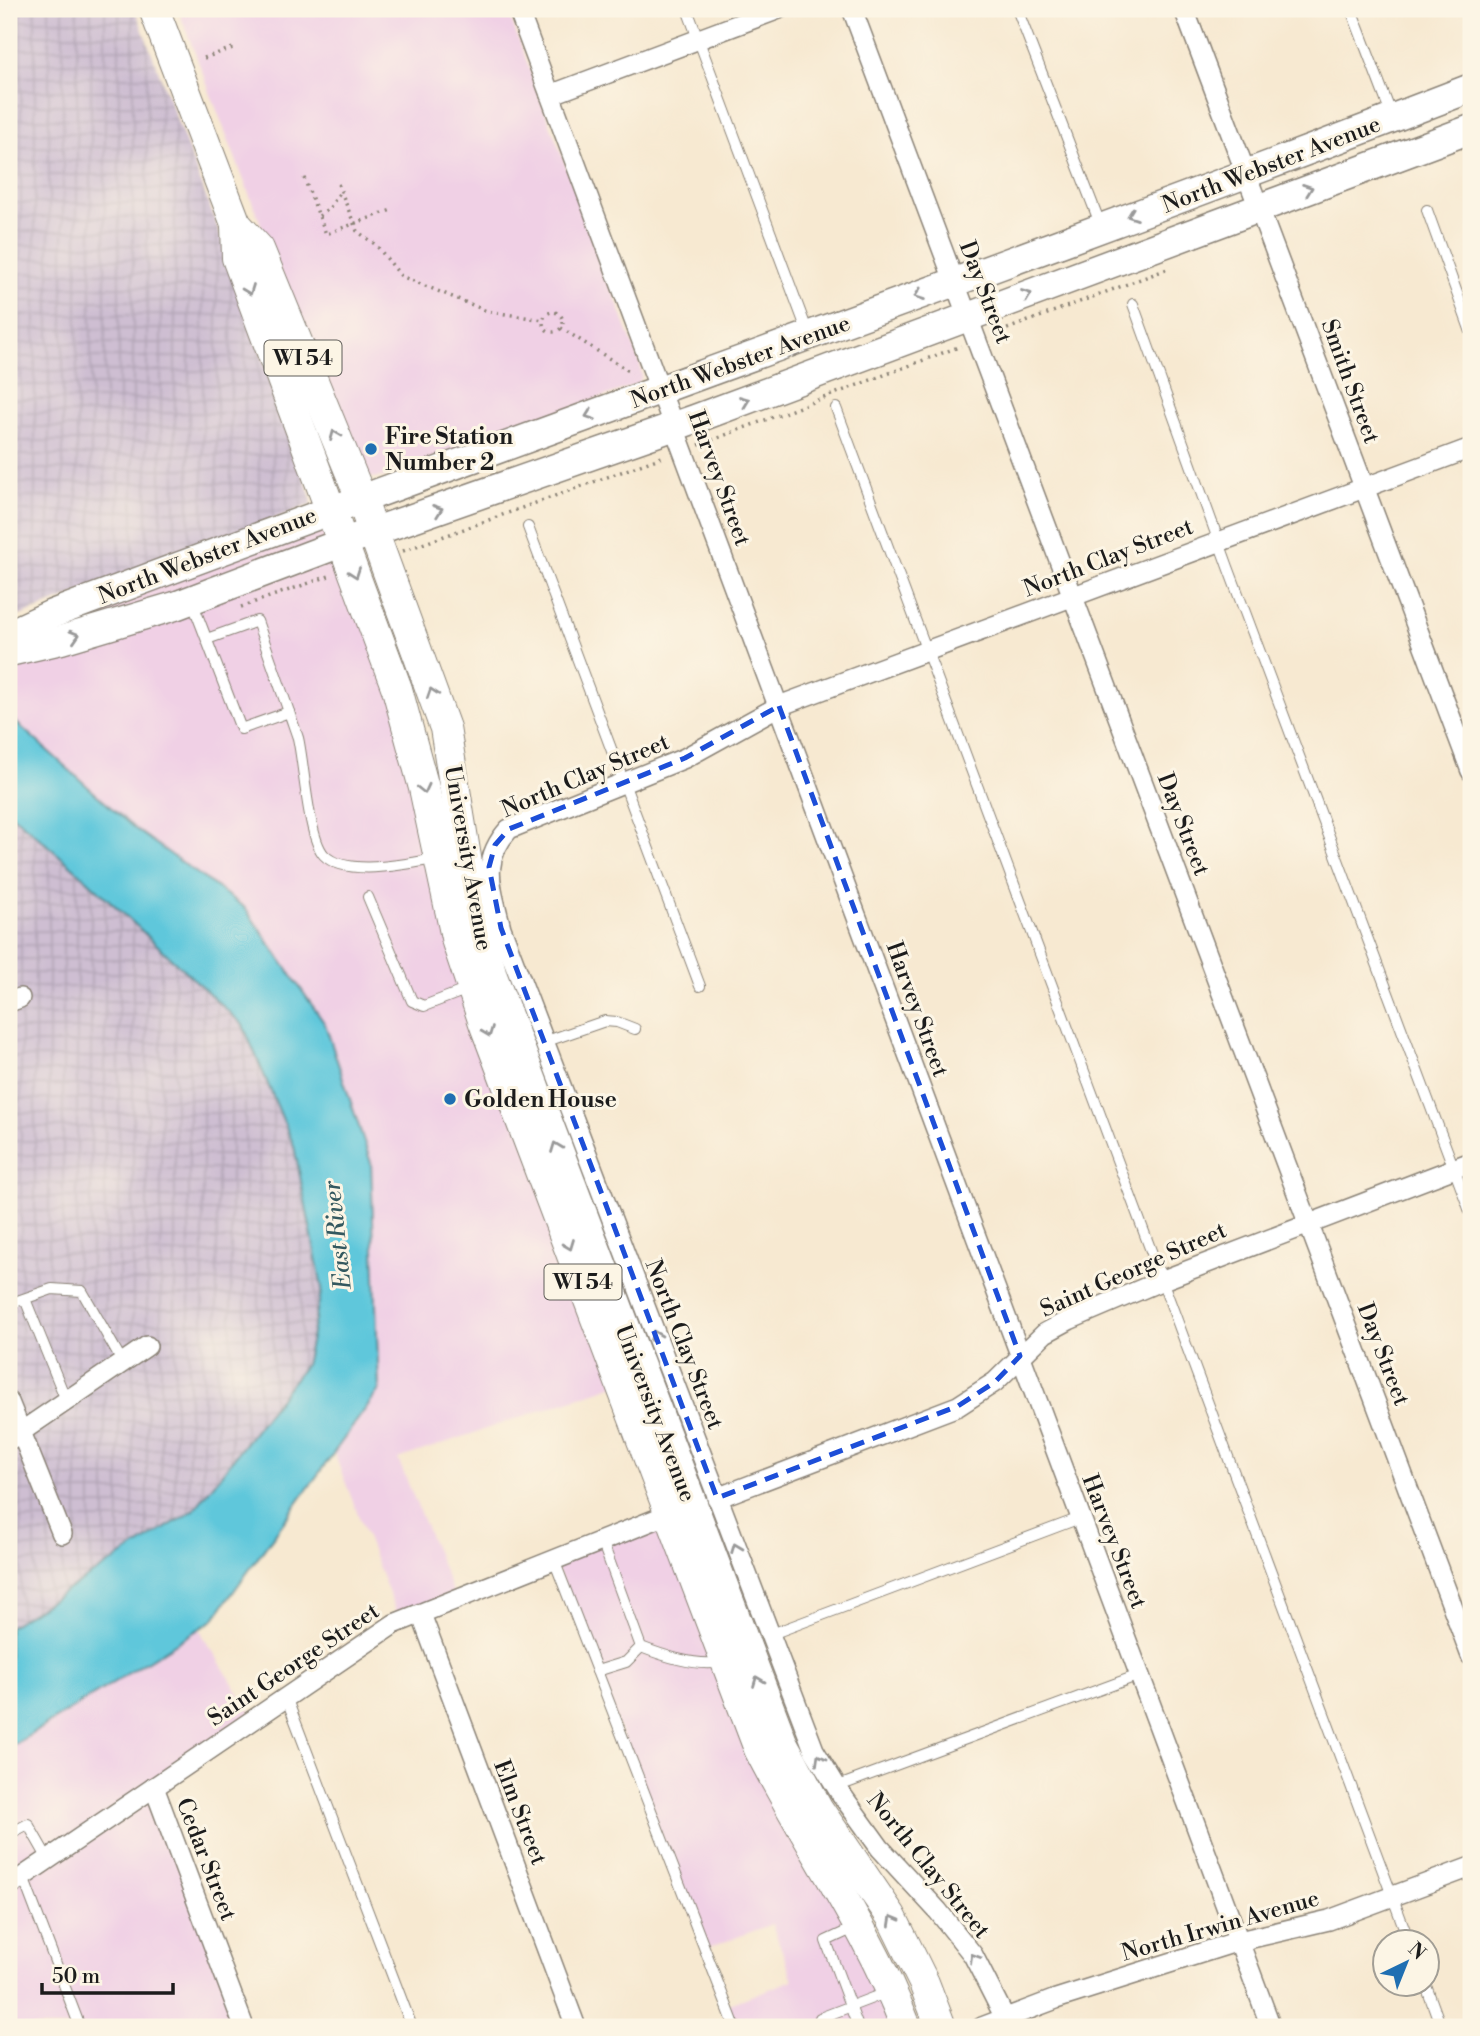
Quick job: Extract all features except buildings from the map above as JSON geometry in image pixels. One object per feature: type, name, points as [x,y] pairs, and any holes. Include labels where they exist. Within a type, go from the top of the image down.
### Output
[{"type":"main road","name":"University Avenue","points":[[154,9],[236,224],[237,258],[332,508],[411,735],[457,942],[472,987],[759,1749],[787,1804],[858,1926],[892,1991],[906,2027]]},
{"type":"main road","name":"North Webster Avenue","points":[[9,634],[52,614],[332,508],[956,282],[1471,88]]},
{"type":"main road","name":"North Webster Avenue","points":[[9,652],[61,640],[191,600],[344,542],[674,427],[1471,129]]},
{"type":"main road","name":"University Avenue","points":[[236,224],[259,249],[361,498],[445,729],[475,913],[492,976],[618,1314],[787,1753],[818,1809],[891,1916],[924,1983],[941,2027]]},
{"type":"street","name":"Harvey Street","points":[[518,9],[1271,2027]]},
{"type":"street","points":[[550,95],[779,9]]},
{"type":"street","name":"Day Street","points":[[852,9],[1471,1656]]},
{"type":"street","name":"Smith Street","points":[[1184,9],[1471,771]]},
{"type":"street","name":"North Clay Street","points":[[1005,2018],[973,1955],[938,1911],[880,1848],[836,1787],[814,1750],[501,928],[489,867],[495,845],[509,829],[685,758],[779,706],[1471,448]]},
{"type":"street","name":"Saint George Street","points":[[716,1498],[958,1406],[995,1382],[1045,1333],[1069,1320],[1308,1223],[1463,1166]]},
{"type":"street","points":[[14,1436],[147,1346]]},
{"type":"street","points":[[9,1402],[14,1436],[62,1534]]},
{"type":"street","name":"Saint George Street","points":[[16,1881],[394,1624],[669,1514]]},
{"type":"street","name":"Elm Street","points":[[421,1614],[576,2027]]},
{"type":"street","name":"Cedar Street","points":[[154,1787],[244,2027]]},
{"type":"street","name":"North Irwin Avenue","points":[[982,2027],[1239,1941],[1329,1920],[1471,1867]]},
{"type":"lane","points":[[687,9],[809,335]]},
{"type":"lane","points":[[1017,9],[1101,226]]},
{"type":"lane","points":[[1351,9],[1393,118]]},
{"type":"lane","points":[[1427,210],[1471,332]]},
{"type":"lane","points":[[1133,304],[1219,542],[1463,1166],[1471,1214]]},
{"type":"lane","points":[[836,408],[1404,1927]]},
{"type":"lane","points":[[528,527],[699,986]]},
{"type":"lane","points":[[191,600],[241,729],[289,712]]},
{"type":"lane","points":[[206,639],[257,621],[298,737],[314,834],[323,854],[339,863],[361,867],[439,858]]},
{"type":"lane","points":[[368,897],[412,1001],[425,1006],[472,987]]},
{"type":"lane","points":[[544,1042],[606,1021],[635,1029]]},
{"type":"lane","points":[[9,1304],[52,1289],[82,1291],[123,1363]]},
{"type":"lane","points":[[25,1299],[66,1400]]},
{"type":"lane","points":[[769,1635],[1080,1518]]},
{"type":"lane","points":[[601,1541],[641,1647],[709,1665],[726,1661]]},
{"type":"lane","points":[[554,1560],[735,2027]]},
{"type":"lane","points":[[597,1671],[626,1662],[641,1647]]},
{"type":"lane","points":[[836,1787],[1139,1675]]},
{"type":"lane","points":[[286,1697],[412,2027]]},
{"type":"lane","points":[[9,1834],[28,1824],[48,1859]]},
{"type":"lane","points":[[16,1881],[79,2027]]},
{"type":"lane","points":[[858,1926],[826,1941],[858,2027]]},
{"type":"lane","points":[[824,2027],[820,2018],[892,1991]]},
{"type":"lane","points":[[1430,1997],[1441,2027]]},
{"type":"path","points":[[204,58],[233,48]]},
{"type":"path","points":[[304,178],[326,234],[394,209]]},
{"type":"path","points":[[319,216],[328,209],[339,187],[353,224],[401,276],[487,311],[543,320],[550,331],[561,328],[632,373]]},
{"type":"path","points":[[543,320],[549,312],[556,312],[563,318],[561,328]]},
{"type":"highlighted area","points":[[779,706],[1020,1356],[995,1382],[958,1406],[717,1498],[501,928],[489,867],[495,845],[509,829],[685,758]]},
{"type":"shaded area","points":[[9,9],[135,9],[229,258],[312,501],[310,505],[9,620]]},
{"type":"shaded area","points":[[178,9],[507,9],[640,364],[642,376],[638,384],[384,477],[368,478],[268,243]]},
{"type":"shaded area","points":[[332,508],[621,1383],[398,1459],[456,1600],[400,1622],[334,1453],[379,1390],[245,908],[134,828],[9,716],[9,634]]},
{"type":"shaded area","points":[[9,812],[83,876],[243,1025],[294,1146],[322,1288],[305,1365],[194,1510],[9,1627]]},
{"type":"shaded area","points":[[669,1514],[906,2027],[735,2027],[727,2005],[793,1980],[772,1924],[705,1949],[554,1560]]},
{"type":"shaded area","points":[[199,1629],[255,1719],[154,1787],[244,2027],[9,2027],[9,1748]]},
{"type":"water","name":"East River","points":[[9,716],[134,828],[245,908],[325,1024],[371,1163],[379,1390],[213,1620],[9,1748],[9,1627],[194,1510],[305,1365],[322,1288],[294,1146],[243,1025],[83,876],[9,812]]},
{"type":"place","name":"Fire Station Number 2","points":[[371,449]]},
{"type":"place","name":"Golden House","points":[[450,1099]]}]
